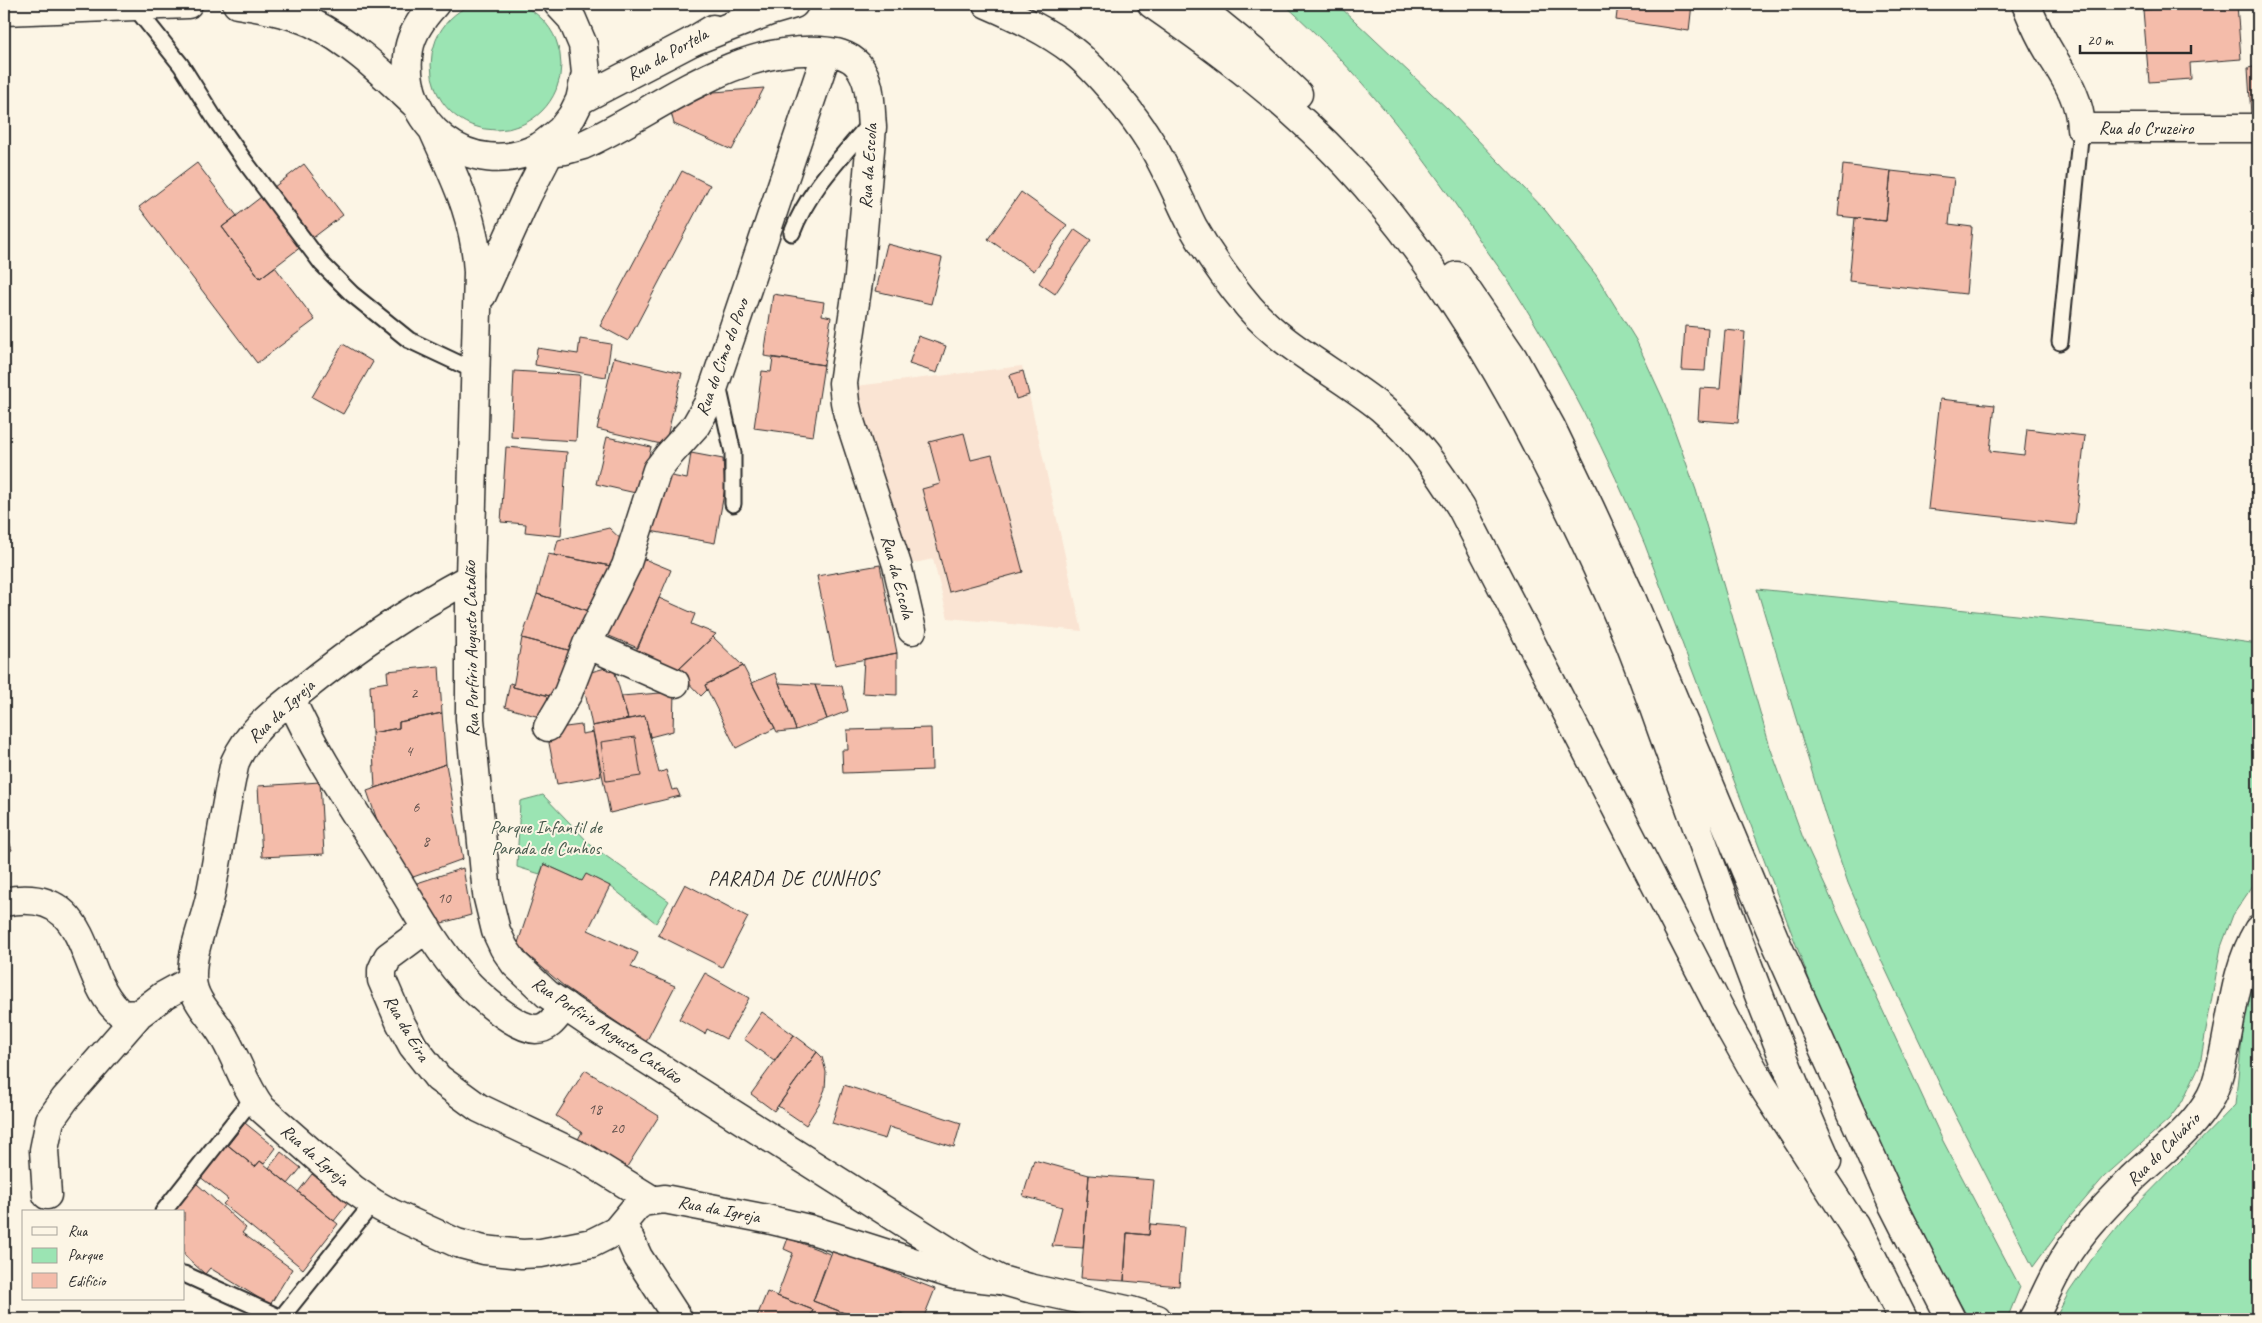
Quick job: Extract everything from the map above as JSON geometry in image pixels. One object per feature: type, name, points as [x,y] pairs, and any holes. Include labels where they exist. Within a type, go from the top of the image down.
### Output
[{"type":"main road","points":[[4,11],[188,4]]},
{"type":"main road","points":[[237,4],[295,16],[329,32],[377,69],[415,104]]},
{"type":"main road","points":[[434,4],[419,22],[409,48],[408,76],[415,104],[434,132]]},
{"type":"main road","points":[[477,306],[527,196],[555,141],[580,100],[586,73],[583,45],[572,19],[558,4]]},
{"type":"main road","name":"Rua da Portela","points":[[580,100],[693,41],[752,4]]},
{"type":"main road","points":[[693,41],[770,11],[794,4]]},
{"type":"main road","points":[[987,4],[1028,22],[1074,51],[1080,57],[1116,95],[1150,142],[1174,184],[1193,226],[1218,268],[1250,309],[1285,340],[1380,408],[1411,437],[1436,466],[1461,507],[1762,1085],[1864,1242]]},
{"type":"main road","points":[[1152,4],[1273,94],[1347,165],[1401,229],[1451,299],[1496,368],[1559,486],[1629,640],[1770,1023],[1800,1098],[1864,1242],[1904,1319]]},
{"type":"main road","points":[[1195,4],[1255,53],[1352,146],[1392,190],[1481,309],[1513,358],[1551,427],[1630,594],[1774,938],[1893,1205],[1951,1319]]},
{"type":"main road","name":"Rua do Cruzeiro","points":[[2026,4],[2043,41],[2076,96],[2081,128],[2258,128]]},
{"type":"main road","name":"Rua da Escola","points":[[434,132],[458,148],[484,156],[512,156],[555,141],[565,150],[600,137],[663,101],[720,73],[753,60],[796,52],[836,52],[850,58],[859,66],[866,81],[871,103],[872,121],[859,276],[844,394],[848,415],[904,586],[912,630]]},
{"type":"main road","name":"Rua do Cimo do Povo","points":[[548,727],[568,694],[587,644],[626,566],[657,470],[702,416],[827,52]]},
{"type":"main road","name":"Rua Porfírio Augusto Catalão","points":[[434,132],[461,194],[477,243],[470,578],[470,719],[490,913],[504,948],[515,964],[547,994],[942,1248],[1001,1280],[1131,1310],[1157,1319]]},
{"type":"main road","name":"Rua da Igreja","points":[[470,578],[392,622],[331,666],[250,736],[236,762],[215,873],[197,942],[192,980],[196,996],[225,1038],[253,1098],[262,1109],[336,1174],[374,1203],[390,1213],[457,1244],[501,1253],[541,1253],[578,1246],[606,1237],[623,1224],[636,1207],[652,1200],[682,1202],[767,1219],[809,1229],[954,1275],[1001,1280]]},
{"type":"main road","points":[[587,644],[675,683]]},
{"type":"main road","points":[[291,699],[303,726],[327,768],[449,961],[488,1003],[519,1023],[536,1029],[543,1028],[551,1023],[565,1006]]},
{"type":"main road","points":[[4,902],[28,899],[44,903],[58,910],[77,931],[108,1001],[123,1015],[139,1014]]},
{"type":"main road","name":"Rua da Eira","points":[[427,928],[388,958],[382,970],[382,980],[400,1022],[413,1046],[438,1078],[479,1108],[584,1158],[652,1200]]},
{"type":"main road","name":"Rua do Calvário","points":[[2033,1319],[2065,1258],[2084,1231],[2133,1178],[2184,1132],[2199,1116],[2212,1095],[2225,1047],[2240,971],[2247,951],[2258,930]]},
{"type":"main road","points":[[47,1195],[44,1150],[50,1120],[65,1099],[139,1014],[163,996],[192,980]]},
{"type":"main road","points":[[623,1224],[643,1266],[678,1319]]},
{"type":"lane","points":[[134,6],[181,65],[236,148],[322,264],[352,294],[409,340],[475,371]]},
{"type":"lane","points":[[792,233],[801,211],[814,191],[872,121]]},
{"type":"lane","points":[[2060,342],[2081,128]]},
{"type":"lane","points":[[716,377],[733,453],[733,504]]},
{"type":"lane","points":[[165,1210],[253,1098]]},
{"type":"lane","points":[[185,1274],[282,1318],[374,1203]]},
{"type":"shaded area","points":[[1022,366],[1082,631],[948,618],[933,559],[910,564],[901,549],[856,386]]},
{"type":"green space","points":[[496,0],[521,5],[542,19],[556,40],[561,65],[556,90],[542,111],[521,125],[496,130],[471,125],[450,111],[436,90],[431,65],[436,40],[450,19],[471,5]]},
{"type":"green space","points":[[1284,4],[1337,4],[1449,110],[1545,210],[1596,275],[1636,340],[1663,399],[1696,490],[1770,747],[1803,838],[1943,1141],[2020,1287],[2007,1319],[1969,1319],[1912,1220],[1837,1053],[1645,545],[1616,479],[1550,349],[1512,286],[1452,199],[1386,111],[1337,56]]},
{"type":"green space","points":[[1757,589],[2155,629],[2258,644],[2258,878],[2233,915],[2221,947],[2200,1064],[2182,1102],[2169,1119],[2104,1177],[2069,1218],[2033,1267],[1942,1089],[1882,962],[1848,883],[1825,815]]},
{"type":"green space","name":"Parque Infantil de Parada de Cunhos","points":[[543,795],[592,846],[669,901],[656,923],[610,886],[582,881],[544,864],[540,874],[517,867],[520,801]]},
{"type":"green space","points":[[2258,954],[2258,1319],[2055,1319],[2069,1292],[2094,1256],[2128,1214],[2235,1105],[2247,993]]},
{"type":"building","points":[[1618,4],[1692,4],[1689,31],[1616,20]]},
{"type":"building","points":[[2237,4],[2241,59],[2190,63],[2191,79],[2149,82],[2143,10]]},
{"type":"building","points":[[2258,66],[2258,115],[2251,115],[2248,68]]},
{"type":"building","points":[[764,88],[732,150],[674,124],[671,112],[714,92]]},
{"type":"building","points":[[197,163],[237,216],[222,227],[260,278],[275,267],[315,320],[257,363],[139,207]]},
{"type":"building","points":[[304,164],[343,215],[260,278],[222,227]]},
{"type":"building","points":[[1843,165],[1891,171],[1886,221],[1838,216]]},
{"type":"building","points":[[682,171],[710,185],[628,341],[600,326]]},
{"type":"building","points":[[1891,171],[1954,178],[1949,224],[1972,227],[1966,294],[1849,281],[1855,218],[1886,221]]},
{"type":"building","points":[[1021,192],[1067,225],[1034,271],[988,239]]},
{"type":"building","points":[[1075,229],[1091,240],[1055,294],[1039,283]]},
{"type":"building","points":[[887,244],[942,258],[931,304],[876,291]]},
{"type":"building","points":[[773,294],[824,302],[822,315],[831,317],[824,365],[764,356]]},
{"type":"building","points":[[1685,326],[1708,328],[1705,371],[1682,370]]},
{"type":"building","points":[[1725,330],[1745,332],[1738,423],[1698,420],[1700,388],[1720,389]]},
{"type":"building","points":[[918,336],[946,346],[937,373],[909,364]]},
{"type":"building","points":[[580,339],[611,344],[606,377],[535,365],[537,348],[578,354]]},
{"type":"building","points":[[343,344],[373,362],[343,414],[312,397]]},
{"type":"building","points":[[614,357],[682,373],[665,445],[597,429]]},
{"type":"building","points":[[773,358],[824,365],[813,436],[754,428],[762,371],[771,372]]},
{"type":"building","points":[[514,371],[580,375],[576,441],[511,437]]},
{"type":"building","points":[[1023,371],[1029,395],[1016,399],[1010,375]]},
{"type":"building","points":[[1940,399],[1995,405],[1990,451],[2024,455],[2027,429],[2085,436],[2075,525],[1928,509]]},
{"type":"building","points":[[964,433],[971,460],[992,455],[1023,572],[949,592],[922,489],[940,484],[929,442]]},
{"type":"building","points":[[607,437],[651,447],[640,494],[596,484]]},
{"type":"building","points":[[506,447],[567,452],[561,536],[525,532],[526,524],[501,522]]},
{"type":"building","points":[[691,453],[723,459],[725,488],[715,543],[650,531],[661,474],[687,479]]},
{"type":"building","points":[[609,528],[625,543],[616,567],[554,555],[558,540]]},
{"type":"building","points":[[548,554],[616,567],[589,611],[537,594]]},
{"type":"building","points":[[637,556],[671,570],[638,648],[602,633]]},
{"type":"building","points":[[880,565],[897,653],[835,665],[817,576]]},
{"type":"building","points":[[537,594],[589,611],[572,651],[522,638]]},
{"type":"building","points":[[659,598],[695,614],[691,624],[716,634],[677,671],[632,660]]},
{"type":"building","points":[[713,637],[743,666],[705,685],[707,690],[701,696],[677,671]]},
{"type":"building","points":[[522,638],[572,651],[554,697],[513,687]]},
{"type":"building","points":[[897,653],[897,695],[862,693],[864,659]]},
{"type":"building","points":[[439,666],[442,713],[399,722],[399,728],[372,733],[370,685],[388,682],[387,671]]},
{"type":"building","points":[[613,666],[628,719],[592,726],[584,687],[587,673]]},
{"type":"building","points":[[743,666],[775,728],[736,748],[705,685]]},
{"type":"building","points":[[775,673],[796,730],[777,732],[752,683]]},
{"type":"building","points":[[510,683],[513,684],[513,687],[554,697],[546,719],[505,707]]},
{"type":"building","points":[[779,683],[815,685],[827,719],[796,730]]},
{"type":"building","points":[[815,685],[842,686],[848,711],[827,719]]},
{"type":"building","points":[[674,692],[673,731],[650,737],[645,716],[628,719],[621,696]]},
{"type":"building","points":[[442,713],[446,764],[375,788],[372,733],[399,728],[399,722]]},
{"type":"building","points":[[645,716],[659,773],[666,770],[672,790],[677,789],[680,796],[610,813],[592,726]]},
{"type":"building","points":[[581,725],[582,734],[593,732],[601,776],[557,784],[549,743],[558,728]]},
{"type":"building","points":[[931,728],[932,770],[843,773],[842,750],[848,750],[847,730]]},
{"type":"building","points":[[635,737],[641,776],[606,781],[601,742]]},
{"type":"building","points":[[446,764],[463,859],[405,880],[371,822],[377,820],[367,791]]},
{"type":"building","points":[[320,782],[324,854],[262,857],[258,786]]},
{"type":"building","points":[[4,826],[12,850],[4,853]]},
{"type":"building","points":[[544,864],[582,881],[586,874],[610,886],[588,930],[638,953],[631,967],[675,986],[646,1042],[565,987],[517,946]]},
{"type":"building","points":[[463,868],[471,915],[431,926],[408,886]]},
{"type":"building","points":[[685,884],[748,917],[722,967],[658,935]]},
{"type":"building","points":[[705,973],[749,998],[726,1039],[707,1029],[705,1034],[679,1019]]},
{"type":"building","points":[[762,1012],[794,1035],[774,1061],[744,1039]]},
{"type":"building","points":[[794,1035],[817,1052],[774,1111],[751,1094]]},
{"type":"building","points":[[817,1052],[822,1057],[826,1072],[825,1089],[819,1104],[806,1125],[778,1106]]},
{"type":"building","points":[[585,1070],[659,1116],[623,1173],[576,1143],[582,1132],[556,1116]]},
{"type":"building","points":[[844,1085],[961,1123],[954,1147],[889,1127],[885,1139],[832,1123]]},
{"type":"building","points":[[245,1123],[276,1148],[264,1164],[260,1161],[255,1167],[228,1145]]},
{"type":"building","points":[[225,1143],[255,1167],[260,1161],[338,1224],[303,1269],[223,1204],[228,1199],[199,1176]]},
{"type":"building","points":[[281,1152],[301,1168],[288,1184],[269,1168]]},
{"type":"building","points":[[1034,1160],[1089,1175],[1083,1248],[1052,1246],[1062,1207],[1023,1196]]},
{"type":"building","points":[[312,1174],[348,1203],[334,1221],[298,1192]]},
{"type":"building","points":[[1089,1175],[1154,1180],[1149,1235],[1127,1233],[1124,1281],[1081,1278]]},
{"type":"building","points":[[196,1183],[246,1228],[242,1233],[292,1269],[270,1305],[210,1268],[205,1274],[185,1256],[185,1210],[172,1210]]},
{"type":"building","points":[[1150,1224],[1184,1227],[1179,1286],[1124,1281],[1127,1233],[1149,1235]]},
{"type":"building","points":[[788,1238],[830,1254],[813,1301],[860,1319],[809,1319],[813,1310],[777,1296],[793,1253],[784,1249]]},
{"type":"building","points":[[833,1249],[935,1289],[923,1319],[916,1319],[900,1313],[898,1319],[860,1319],[813,1301]]},
{"type":"building","points":[[767,1292],[813,1310],[809,1319],[756,1319]]},
{"type":"district","name":"PARADA DE CUNHOS","points":[[793,878]]}]
